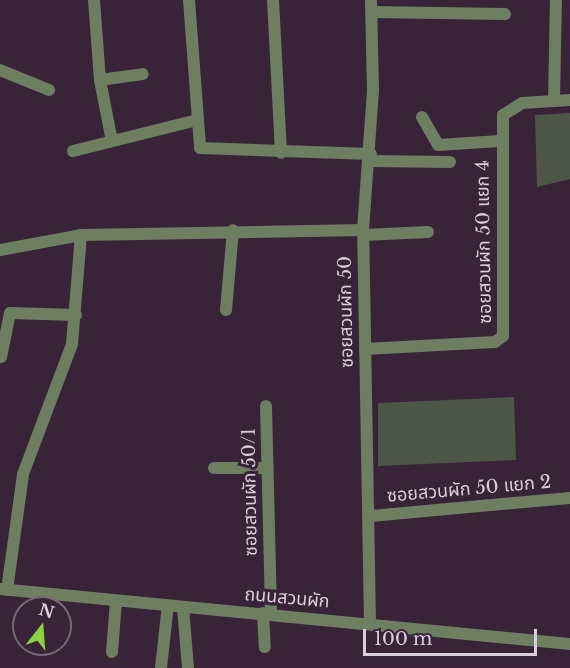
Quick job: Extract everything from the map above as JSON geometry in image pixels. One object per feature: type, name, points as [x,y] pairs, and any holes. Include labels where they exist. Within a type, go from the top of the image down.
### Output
[{"type":"street","points":[[94,0],[100,80],[112,141]]},
{"type":"street","points":[[189,0],[198,146],[203,150],[450,162]]},
{"type":"street","points":[[273,0],[281,153]]},
{"type":"street","points":[[554,101],[556,0]]},
{"type":"street","points":[[371,6],[505,14]]},
{"type":"street","name":"ซอยสวนผัก 50","points":[[370,623],[371,516],[364,349],[363,232],[370,157],[371,6]]},
{"type":"street","points":[[0,70],[49,90]]},
{"type":"street","points":[[100,80],[143,74]]},
{"type":"street","name":"ซอยสวนผัก 50 แยก 4","points":[[364,349],[495,342],[503,336],[500,141],[507,109],[522,103],[570,100]]},
{"type":"street","points":[[422,117],[438,145],[500,141]]},
{"type":"street","points":[[73,151],[197,120]]},
{"type":"street","points":[[226,310],[233,230]]},
{"type":"street","points":[[0,250],[81,235],[233,230],[428,232]]},
{"type":"street","points":[[4,590],[23,474],[70,354],[76,315],[81,235]]},
{"type":"street","points":[[1,357],[3,328],[8,315],[17,311],[76,315]]},
{"type":"street","name":"ซอยสวนผัก 50/1","points":[[265,647],[267,614],[266,406]]},
{"type":"street","points":[[214,468],[267,468]]},
{"type":"street","name":"ซอยสวนผัก 50 แยก 2","points":[[371,516],[570,498]]},
{"type":"street","name":"ถนนสวนผัก","points":[[4,590],[370,623],[570,644]]},
{"type":"street","points":[[112,651],[116,601]]},
{"type":"street","points":[[161,668],[168,605]]},
{"type":"street","points":[[183,607],[188,668]]},
{"type":"green space","points":[[570,113],[570,179],[537,187],[535,115]]},
{"type":"green space","points":[[514,397],[516,460],[378,466],[378,403]]}]
